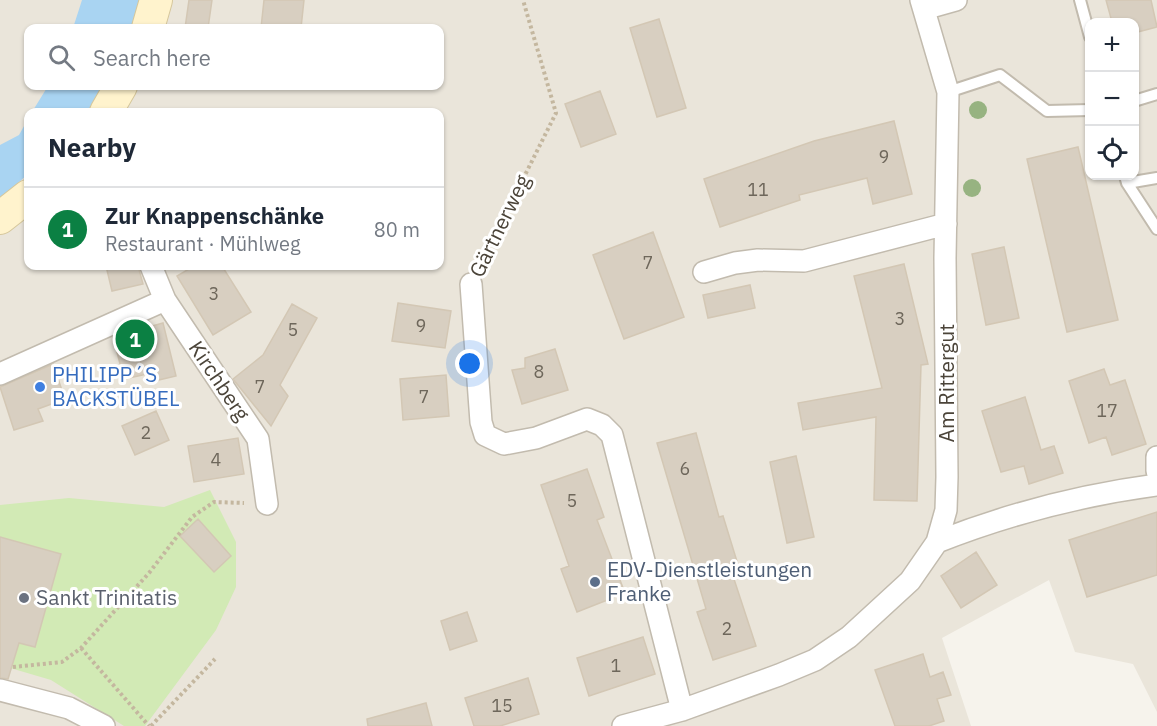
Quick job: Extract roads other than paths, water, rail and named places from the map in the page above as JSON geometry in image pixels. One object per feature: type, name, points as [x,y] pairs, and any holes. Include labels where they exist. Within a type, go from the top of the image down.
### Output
[{"type":"main road","points":[[149,24],[156,0]]},
{"type":"main road","points":[[108,108],[119,90]]},
{"type":"main road","points":[[0,218],[24,199]]},
{"type":"street","name":"Am Rittergut","points":[[938,542],[946,510],[947,477],[948,92],[923,4],[956,0]]},
{"type":"street","points":[[704,272],[735,262],[804,261],[946,224]]},
{"type":"street","name":"Kirchberg","points":[[153,270],[165,300],[258,439],[267,504]]},
{"type":"street","name":"Gärtnerweg","points":[[471,284],[481,422],[485,435],[504,444],[536,438],[587,419],[602,425],[612,435],[682,710]]},
{"type":"street","points":[[0,374],[165,300]]},
{"type":"street","points":[[1157,457],[1157,471]]},
{"type":"street","points":[[623,726],[682,710],[815,660],[849,637],[910,581],[938,542],[977,526],[1061,504],[1157,485]]},
{"type":"street","points":[[0,690],[69,708],[104,726]]},
{"type":"lane","points":[[1080,0],[1085,21]]},
{"type":"lane","points":[[948,92],[1000,75],[1047,111],[1085,110]]},
{"type":"lane","points":[[1139,99],[1157,94]]},
{"type":"lane","points":[[1139,179],[1157,178]]},
{"type":"lane","points":[[1127,180],[1157,229]]},
{"type":"water","points":[[82,0],[143,0],[134,24],[74,24]]},
{"type":"water","points":[[46,90],[101,90],[90,108],[34,108]]},
{"type":"water","points":[[24,126],[24,178],[0,199],[0,145],[19,135]]},
{"type":"place","name":"Zur Knappenschänke","points":[[135,339]]},
{"type":"place","name":"PHILIPP´S BACKSTÜBEL","points":[[40,387]]},
{"type":"place","name":"EDV-Dienstleistungen Franke","points":[[595,582]]},
{"type":"place","name":"Sankt Trinitatis","points":[[24,598]]}]
